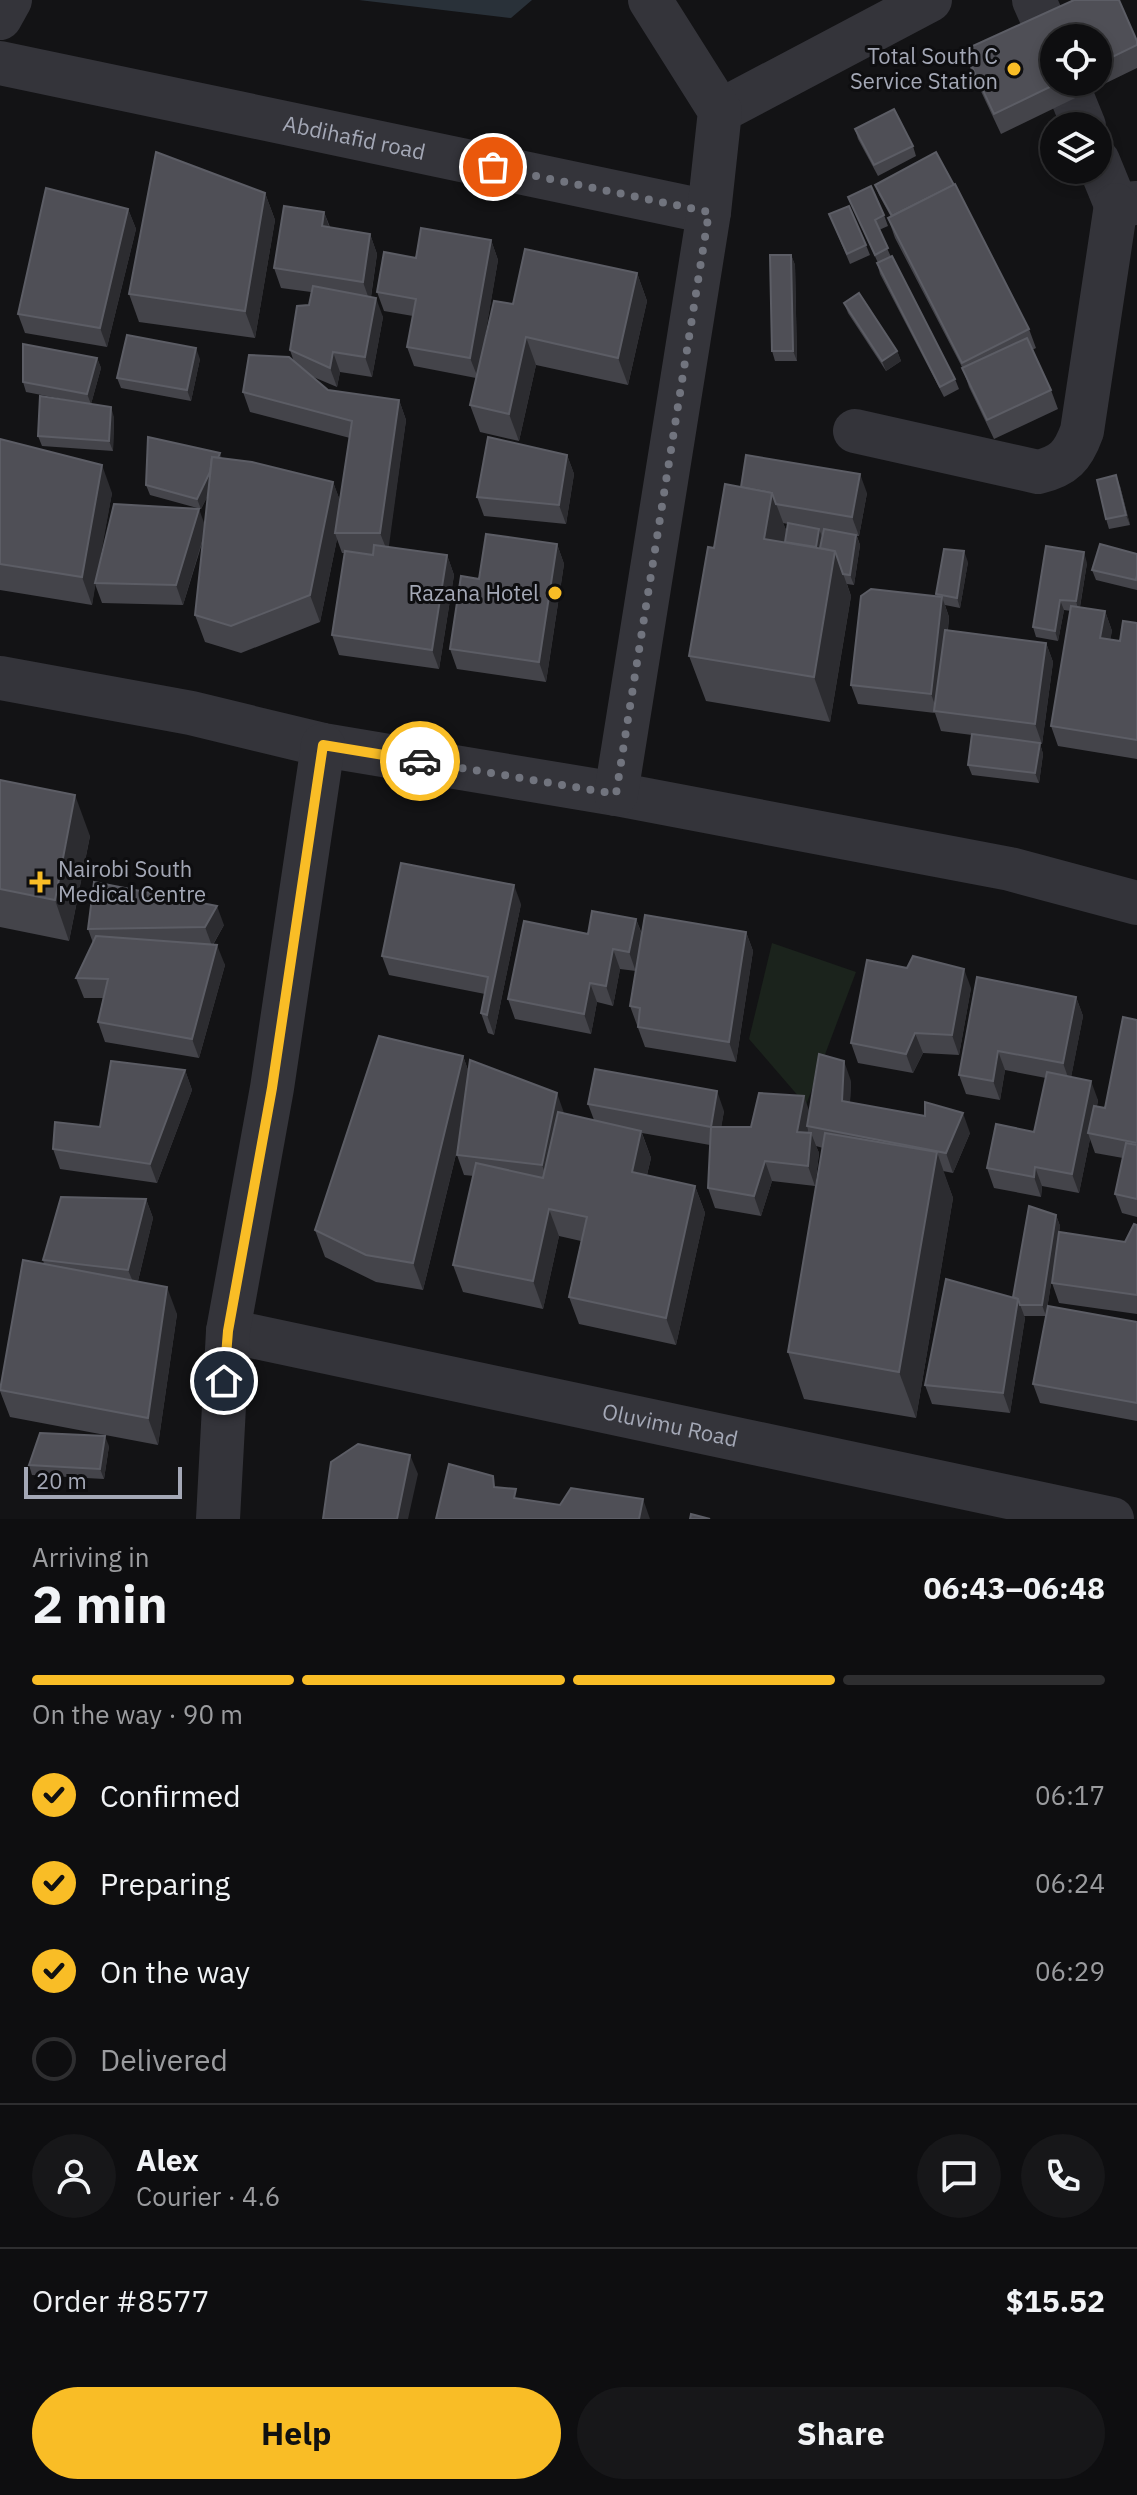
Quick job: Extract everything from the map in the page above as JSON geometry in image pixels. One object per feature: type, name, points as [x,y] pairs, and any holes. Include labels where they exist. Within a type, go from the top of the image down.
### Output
[{"type":"street","points":[[0,18],[10,0]]},
{"type":"street","points":[[616,794],[709,212],[720,111],[650,0]]},
{"type":"street","points":[[720,111],[930,0]]},
{"type":"street","name":"Abdihafid road","points":[[0,63],[709,212]]},
{"type":"street","points":[[855,431],[1038,472],[1057,467],[1074,453],[1082,431],[1126,204],[1112,182]]},
{"type":"street","points":[[0,678],[191,713],[323,745],[616,794],[1010,869],[1137,903]]},
{"type":"street","points":[[218,1519],[228,1331],[272,1088],[323,745]]},
{"type":"street","name":"Oluvimu Road","points":[[228,1331],[1112,1519]]},
{"type":"shaded area","points":[[359,0],[532,0],[511,18]]},
{"type":"shaded area","points":[[772,943],[856,972],[806,1105],[749,1039]]},
{"type":"building","points":[[1074,0],[1119,0],[1137,41],[1137,45],[1112,57],[1112,24],[1040,24],[1040,92],[994,114],[964,50]]},
{"type":"building","points":[[894,109],[913,146],[874,165],[855,129]]},
{"type":"building","points":[[156,152],[265,193],[245,311],[129,294]]},
{"type":"building","points":[[936,152],[954,185],[892,216],[875,185]]},
{"type":"building","points":[[955,184],[1029,329],[962,363],[888,218]]},
{"type":"building","points":[[871,186],[884,215],[875,220],[888,248],[875,255],[848,197]]},
{"type":"building","points":[[46,188],[128,209],[100,328],[18,314]]},
{"type":"building","points":[[284,206],[324,212],[322,226],[370,234],[363,282],[274,268]]},
{"type":"building","points":[[849,206],[866,245],[847,254],[829,214]]},
{"type":"building","points":[[421,228],[491,240],[470,358],[407,347],[416,299],[377,292],[384,252],[416,258]]},
{"type":"building","points":[[525,249],[637,273],[618,358],[526,337],[509,414],[470,405],[494,301],[513,304]]},
{"type":"building","points":[[770,255],[791,255],[793,351],[772,351]]},
{"type":"building","points":[[892,256],[955,379],[940,387],[877,263]]},
{"type":"building","points":[[313,286],[376,298],[365,357],[333,352],[330,368],[290,350],[297,306],[309,305]]},
{"type":"building","points":[[859,293],[897,351],[882,361],[844,303]]},
{"type":"building","points":[[127,335],[196,348],[187,390],[117,378]]},
{"type":"building","points":[[1027,338],[1051,390],[987,420],[962,368]]},
{"type":"building","points":[[23,344],[97,358],[87,394],[23,382]]},
{"type":"building","points":[[249,355],[289,357],[328,390],[399,400],[380,533],[335,533],[352,421],[243,392]]},
{"type":"building","points":[[40,396],[111,407],[109,441],[38,436]]},
{"type":"building","points":[[148,437],[220,453],[218,458],[212,457],[210,472],[197,499],[146,485]]},
{"type":"building","points":[[488,437],[567,455],[559,505],[477,497]]},
{"type":"building","points":[[0,439],[102,465],[82,577],[0,564]]},
{"type":"building","points":[[746,455],[860,474],[852,517],[776,504],[772,493],[741,487]]},
{"type":"building","points":[[212,457],[252,462],[333,482],[310,595],[231,626],[195,615]]},
{"type":"building","points":[[1116,475],[1126,515],[1106,519],[1097,480]]},
{"type":"building","points":[[725,484],[772,493],[764,539],[835,551],[814,677],[689,656],[708,547],[714,548]]},
{"type":"building","points":[[114,504],[199,509],[176,585],[95,583]]},
{"type":"building","points":[[788,523],[819,529],[816,547],[785,542]]},
{"type":"building","points":[[824,529],[856,535],[850,575],[843,574],[835,551],[820,548]]},
{"type":"building","points":[[486,534],[557,544],[539,662],[450,649],[461,576],[479,579]]},
{"type":"building","points":[[1100,544],[1137,554],[1136,580],[1092,570]]},
{"type":"building","points":[[374,545],[447,555],[432,650],[332,635],[345,551],[373,555]]},
{"type":"building","points":[[1046,546],[1084,552],[1076,601],[1060,600],[1055,631],[1033,627]]},
{"type":"building","points":[[944,549],[964,551],[957,598],[936,594]]},
{"type":"building","points":[[871,589],[942,597],[931,694],[851,685],[861,596]]},
{"type":"building","points":[[1071,606],[1105,611],[1100,638],[1120,641],[1123,621],[1137,623],[1137,740],[1051,726]]},
{"type":"building","points":[[945,630],[1046,643],[1035,724],[934,711]]},
{"type":"building","points":[[972,734],[1040,743],[1035,773],[968,765]]},
{"type":"building","points":[[0,780],[75,795],[55,900],[0,889]]},
{"type":"building","points":[[401,863],[514,885],[487,1015],[481,1013],[488,977],[382,956]]},
{"type":"building","points":[[94,882],[217,906],[205,927],[88,929]]},
{"type":"building","points":[[592,911],[636,919],[629,952],[613,949],[606,986],[590,983],[584,1014],[508,999],[524,921],[588,934]]},
{"type":"building","points":[[645,915],[746,932],[729,1042],[638,1027],[640,1008],[630,1006]]},
{"type":"building","points":[[96,936],[217,945],[192,1039],[98,1022],[108,979],[76,978]]},
{"type":"building","points":[[913,956],[964,969],[952,1035],[915,1033],[906,1054],[851,1043],[867,960],[907,968]]},
{"type":"building","points":[[977,977],[1076,997],[1063,1063],[998,1051],[993,1081],[959,1075]]},
{"type":"building","points":[[1123,1017],[1137,1020],[1137,1143],[1088,1133],[1094,1106],[1105,1108]]},
{"type":"building","points":[[379,1036],[463,1056],[413,1263],[366,1255],[315,1230]]},
{"type":"building","points":[[819,1054],[844,1061],[842,1101],[925,1116],[925,1102],[963,1113],[946,1153],[807,1126]]},
{"type":"building","points":[[470,1060],[557,1093],[542,1165],[457,1155]]},
{"type":"building","points":[[111,1061],[185,1070],[150,1164],[53,1149],[55,1122],[100,1127]]},
{"type":"building","points":[[595,1069],[717,1091],[711,1127],[588,1104]]},
{"type":"building","points":[[1047,1072],[1091,1081],[1072,1174],[1035,1167],[1034,1177],[987,1168],[996,1124],[1034,1132]]},
{"type":"building","points":[[759,1093],[804,1096],[797,1132],[811,1133],[808,1166],[765,1161],[754,1196],[708,1188],[711,1127],[751,1127]]},
{"type":"building","points":[[558,1112],[641,1131],[632,1172],[695,1186],[666,1318],[569,1297],[587,1217],[549,1209],[533,1281],[453,1265],[476,1163],[543,1178]]},
{"type":"building","points":[[825,1133],[937,1152],[899,1372],[788,1352]]},
{"type":"building","points":[[1126,1143],[1137,1145],[1137,1199],[1115,1194]]},
{"type":"building","points":[[61,1197],[146,1199],[128,1270],[43,1260]]},
{"type":"building","points":[[1029,1206],[1056,1215],[1042,1305],[1020,1305],[1018,1299],[1013,1297]]},
{"type":"building","points":[[1134,1224],[1137,1225],[1137,1295],[1052,1283],[1059,1232],[1125,1242]]},
{"type":"building","points":[[23,1260],[167,1287],[148,1418],[0,1390]]},
{"type":"building","points":[[946,1279],[1018,1299],[1003,1393],[925,1385]]},
{"type":"building","points":[[1048,1306],[1137,1322],[1137,1403],[1033,1384]]},
{"type":"building","points":[[40,1433],[105,1436],[100,1469],[29,1465]]},
{"type":"building","points":[[358,1444],[410,1455],[397,1519],[323,1519],[331,1462]]},
{"type":"building","points":[[449,1464],[493,1476],[494,1487],[516,1489],[514,1498],[560,1505],[571,1488],[643,1499],[639,1519],[436,1519]]},
{"type":"building","points":[[691,1514],[710,1519],[690,1519]]},
{"type":"way so far","points":[[420,761],[616,794],[709,212],[493,167]]},
{"type":"place","name":"Total South C Service Station","points":[[1014,69]]},
{"type":"place","name":"Razana Hotel","points":[[555,593]]},
{"type":"place","name":"Nairobi South Medical Centre","points":[[40,882]]},
{"type":"route","points":[[224,1381],[228,1331],[272,1088],[323,745],[420,761]]}]
